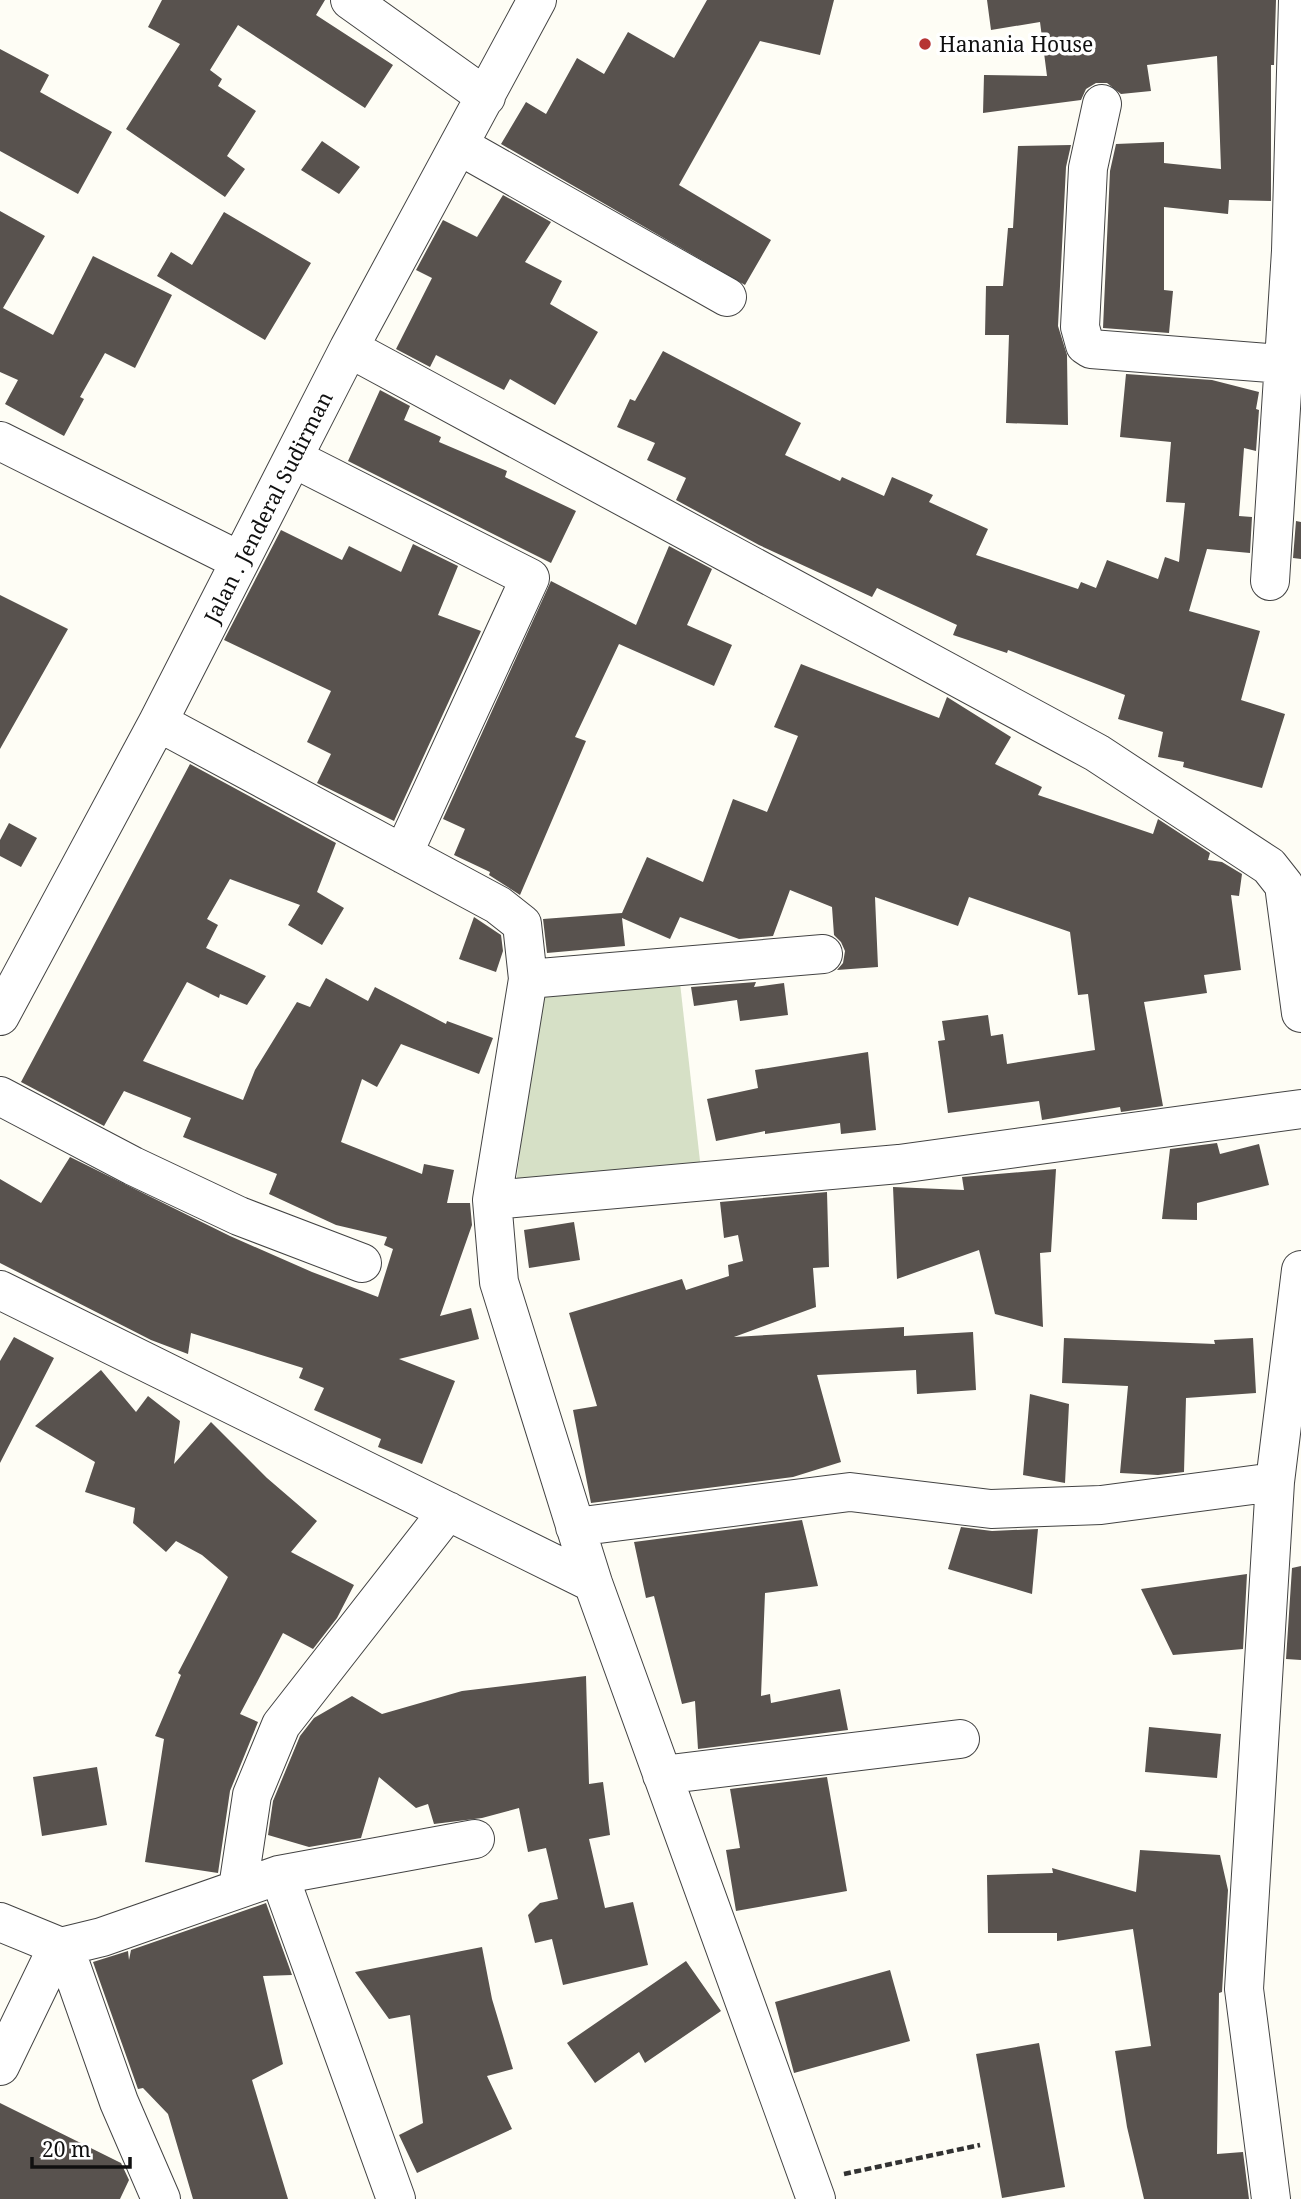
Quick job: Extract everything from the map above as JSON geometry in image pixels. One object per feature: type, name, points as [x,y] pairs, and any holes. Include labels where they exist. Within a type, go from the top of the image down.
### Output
[{"type":"street","points":[[351,0],[486,97]]},
{"type":"street","name":"Jalan . Jenderal Sudirman","points":[[0,1016],[158,722],[349,348],[537,0]]},
{"type":"street","points":[[1270,581],[1282,364],[1296,251],[1298,0]]},
{"type":"street","points":[[1102,104],[1086,193],[1080,327],[1085,345],[1091,349],[1282,364]]},
{"type":"street","points":[[460,146],[727,297]]},
{"type":"street","points":[[349,348],[1097,753],[1269,866],[1284,885],[1301,1013]]},
{"type":"street","points":[[0,442],[240,561]]},
{"type":"street","points":[[293,458],[530,578],[403,854]]},
{"type":"street","points":[[158,722],[514,915],[523,925],[528,979],[492,1200],[499,1282],[593,1583],[813,2190]]},
{"type":"street","points":[[528,979],[823,954]]},
{"type":"street","points":[[0,1096],[133,1166],[239,1216],[362,1263]]},
{"type":"street","points":[[492,1200],[899,1164],[1301,1110]]},
{"type":"street","points":[[1271,2199],[1244,1989],[1287,1520],[1275,1482],[1301,1270]]},
{"type":"street","points":[[0,1290],[593,1583]]},
{"type":"street","points":[[575,1527],[850,1492],[990,1509],[1101,1505],[1275,1482]]},
{"type":"street","points":[[238,1888],[252,1795],[281,1725],[448,1511]]},
{"type":"street","points":[[662,1775],[960,1739]]},
{"type":"street","points":[[0,1922],[61,1946],[102,1937],[279,1875],[475,1839]]},
{"type":"street","points":[[279,1875],[396,2199]]},
{"type":"street","points":[[0,2066],[61,1946]]},
{"type":"street","points":[[61,1946],[119,2102],[160,2199]]},
{"type":"path","points":[[813,2190],[980,2144]]},
{"type":"green space","points":[[680,983],[701,1170],[516,1184],[540,991]]},
{"type":"building","points":[[162,0],[325,0],[316,15],[393,65],[365,108],[238,25],[210,70],[222,79],[218,86],[256,111],[227,156],[245,169],[225,197],[126,129],[180,44],[148,27]]},
{"type":"building","points":[[707,0],[834,0],[820,55],[760,41],[679,185],[771,240],[745,285],[501,144],[526,102],[546,114],[577,58],[604,74],[628,32],[674,58]]},
{"type":"building","points":[[987,0],[1276,0],[1274,65],[1271,65],[1271,201],[1229,200],[1228,214],[1164,207],[1164,290],[1173,291],[1169,333],[1103,328],[1110,171],[1116,144],[1164,142],[1164,163],[1221,169],[1217,56],[1147,65],[1151,91],[1121,94],[1107,83],[1096,83],[1086,89],[1081,100],[983,113],[984,75],[1047,76],[1040,22],[991,30]]},
{"type":"building","points":[[0,49],[49,75],[40,92],[112,132],[78,194],[0,151]]},
{"type":"building","points":[[322,141],[360,167],[339,194],[301,170]]},
{"type":"building","points":[[1071,145],[1066,167],[1058,326],[1067,355],[1068,425],[1006,423],[1009,335],[985,335],[986,286],[1003,286],[1008,228],[1013,228],[1018,146]]},
{"type":"building","points":[[503,195],[551,222],[525,262],[562,281],[550,304],[598,332],[555,405],[510,379],[504,390],[436,355],[430,367],[396,349],[432,278],[416,270],[443,220],[477,237]]},
{"type":"building","points":[[0,211],[45,236],[3,308],[53,335],[93,256],[172,295],[135,368],[105,353],[80,397],[84,399],[64,436],[5,404],[18,380],[0,372]]},
{"type":"building","points":[[224,212],[311,263],[265,340],[157,276],[171,252],[192,265]]},
{"type":"building","points":[[663,351],[801,423],[785,455],[840,481],[842,477],[884,496],[892,477],[933,495],[929,502],[988,529],[976,555],[1078,589],[1081,582],[1096,588],[1107,560],[1158,579],[1165,557],[1179,562],[1185,503],[1166,502],[1171,442],[1120,437],[1126,374],[1212,380],[1259,392],[1256,409],[1259,410],[1256,451],[1244,448],[1239,516],[1252,517],[1250,553],[1207,549],[1189,611],[1260,631],[1241,700],[1285,714],[1262,788],[1183,767],[1184,762],[1158,757],[1163,732],[1118,719],[1125,695],[1008,650],[1007,653],[953,635],[957,625],[877,588],[872,597],[759,545],[676,500],[686,478],[647,460],[655,443],[617,427],[630,399],[635,401]]},
{"type":"building","points":[[380,390],[410,406],[404,420],[441,437],[439,442],[507,471],[505,477],[576,511],[551,563],[348,461]]},
{"type":"building","points":[[1296,521],[1301,522],[1301,559],[1293,558]]},
{"type":"building","points":[[281,530],[342,560],[349,546],[401,572],[413,544],[458,566],[438,615],[481,631],[394,821],[317,783],[331,754],[307,742],[331,691],[224,640]]},
{"type":"building","points":[[669,546],[712,569],[687,625],[732,645],[714,686],[619,644],[575,737],[586,741],[520,895],[489,875],[490,872],[454,855],[465,829],[443,819],[551,581],[636,625]]},
{"type":"building","points":[[0,595],[68,629],[0,749]]},
{"type":"building","points":[[801,664],[939,718],[947,697],[1011,737],[995,764],[1042,787],[1038,795],[1153,834],[1158,819],[1210,853],[1208,860],[1222,862],[1242,874],[1239,896],[1231,895],[1241,970],[1204,975],[1207,993],[1144,1002],[1163,1106],[1121,1112],[1120,1107],[1042,1120],[1039,1101],[948,1113],[938,1041],[945,1040],[942,1021],[988,1015],[991,1036],[1003,1034],[1007,1064],[1095,1050],[1088,994],[1078,995],[1070,932],[969,897],[958,926],[875,897],[878,967],[837,970],[843,963],[845,951],[834,935],[832,907],[790,890],[773,936],[739,939],[680,917],[670,939],[622,918],[625,946],[547,953],[543,919],[622,913],[647,857],[703,882],[733,799],[767,812],[798,736],[774,727]]},
{"type":"building","points":[[190,764],[336,843],[317,892],[344,908],[322,945],[288,925],[300,905],[230,879],[207,919],[218,925],[206,948],[266,976],[247,1005],[220,994],[219,998],[187,982],[143,1061],[243,1100],[255,1070],[297,1002],[310,1007],[326,978],[368,1001],[375,987],[446,1024],[447,1021],[493,1038],[479,1074],[401,1044],[377,1087],[362,1079],[341,1142],[422,1174],[424,1164],[454,1170],[447,1203],[470,1203],[472,1225],[440,1316],[471,1308],[479,1339],[399,1359],[455,1381],[422,1464],[378,1447],[381,1439],[314,1410],[324,1388],[299,1378],[303,1368],[191,1333],[188,1354],[151,1340],[0,1263],[0,1179],[41,1203],[70,1157],[230,1236],[378,1297],[393,1249],[384,1245],[387,1237],[336,1225],[269,1194],[277,1174],[183,1137],[191,1118],[124,1091],[104,1126],[21,1082]]},
{"type":"building","points":[[9,823],[37,838],[21,867],[0,856],[0,840]]},
{"type":"building","points":[[474,917],[501,935],[503,951],[496,972],[459,959]]},
{"type":"building","points":[[756,982],[754,987],[784,983],[788,1015],[740,1021],[737,1000],[694,1006],[691,987]]},
{"type":"building","points":[[868,1052],[876,1130],[841,1134],[840,1123],[765,1134],[765,1131],[716,1141],[707,1099],[758,1088],[755,1070]]},
{"type":"building","points":[[1217,1143],[1220,1154],[1259,1144],[1269,1185],[1197,1203],[1197,1220],[1162,1219],[1170,1149]]},
{"type":"building","points":[[1056,1169],[1051,1252],[1040,1253],[1043,1327],[995,1314],[979,1250],[897,1279],[893,1187],[964,1190],[962,1177]]},
{"type":"building","points":[[827,1192],[829,1267],[813,1268],[816,1307],[734,1337],[904,1327],[904,1336],[973,1332],[976,1390],[917,1394],[916,1370],[817,1375],[841,1462],[793,1477],[591,1503],[573,1410],[597,1406],[569,1313],[682,1279],[686,1290],[729,1276],[728,1265],[743,1261],[738,1235],[724,1238],[720,1202]]},
{"type":"building","points":[[574,1222],[580,1260],[529,1268],[524,1230]]},
{"type":"building","points":[[14,1337],[54,1358],[0,1463],[0,1361]]},
{"type":"building","points":[[1064,1338],[1215,1344],[1214,1340],[1253,1338],[1256,1393],[1186,1398],[1184,1472],[1158,1475],[1120,1473],[1128,1386],[1062,1383]]},
{"type":"building","points":[[101,1370],[136,1412],[148,1396],[180,1421],[174,1464],[211,1422],[267,1478],[317,1521],[291,1552],[354,1585],[337,1618],[313,1649],[283,1633],[240,1714],[258,1722],[230,1791],[218,1873],[145,1862],[164,1739],[155,1736],[181,1675],[178,1673],[228,1577],[202,1555],[176,1541],[166,1552],[133,1523],[135,1508],[85,1492],[95,1462],[35,1426]]},
{"type":"building","points":[[1030,1394],[1069,1404],[1065,1483],[1023,1475]]},
{"type":"building","points":[[802,1520],[818,1586],[765,1593],[761,1696],[770,1694],[771,1703],[840,1689],[848,1730],[698,1749],[695,1701],[682,1704],[654,1596],[646,1598],[634,1542]]},
{"type":"building","points":[[961,1527],[992,1531],[1038,1529],[1032,1594],[948,1569]]},
{"type":"building","points":[[1301,1566],[1301,1660],[1286,1659],[1292,1568]]},
{"type":"building","points":[[1247,1574],[1243,1649],[1173,1655],[1141,1589]]},
{"type":"building","points":[[586,1676],[589,1784],[603,1782],[610,1835],[589,1839],[605,1908],[633,1902],[648,1965],[563,1985],[552,1939],[535,1943],[528,1915],[540,1903],[558,1899],[546,1848],[528,1852],[519,1808],[482,1818],[434,1824],[428,1804],[416,1808],[379,1777],[361,1838],[309,1847],[268,1835],[273,1801],[300,1736],[314,1718],[352,1696],[382,1714],[462,1691]]},
{"type":"building","points":[[1149,1727],[1221,1734],[1217,1778],[1145,1772]]},
{"type":"building","points":[[97,1767],[107,1825],[42,1836],[33,1777]]},
{"type":"building","points":[[827,1777],[847,1891],[736,1911],[726,1850],[740,1848],[730,1789]]},
{"type":"building","points":[[1140,1850],[1220,1855],[1228,1890],[1222,1992],[1219,1993],[1217,2154],[1243,2152],[1249,2199],[1144,2199],[1127,2127],[1115,2051],[1151,2046],[1133,1929],[1057,1941],[1057,1933],[988,1933],[987,1875],[1053,1873],[1052,1868],[1136,1892]]},
{"type":"building","points":[[266,1903],[292,1975],[263,1976],[283,2064],[252,2080],[288,2199],[193,2199],[168,2114],[143,2088],[138,2089],[93,1962],[128,1951],[129,1960],[131,1950]]},
{"type":"building","points":[[482,1947],[492,1999],[513,2069],[487,2076],[512,2129],[417,2173],[399,2135],[423,2123],[410,2015],[389,2019],[355,1972]]},
{"type":"building","points":[[686,1961],[721,2011],[645,2063],[639,2052],[595,2083],[567,2043]]},
{"type":"building","points":[[890,1970],[910,2041],[794,2073],[775,2002]]},
{"type":"building","points":[[1039,2043],[1065,2187],[1002,2198],[976,2054]]},
{"type":"building","points":[[0,2103],[121,2163],[129,2180],[120,2199],[0,2199]]},
{"type":"place","name":"Hanania House","points":[[925,44]]}]
